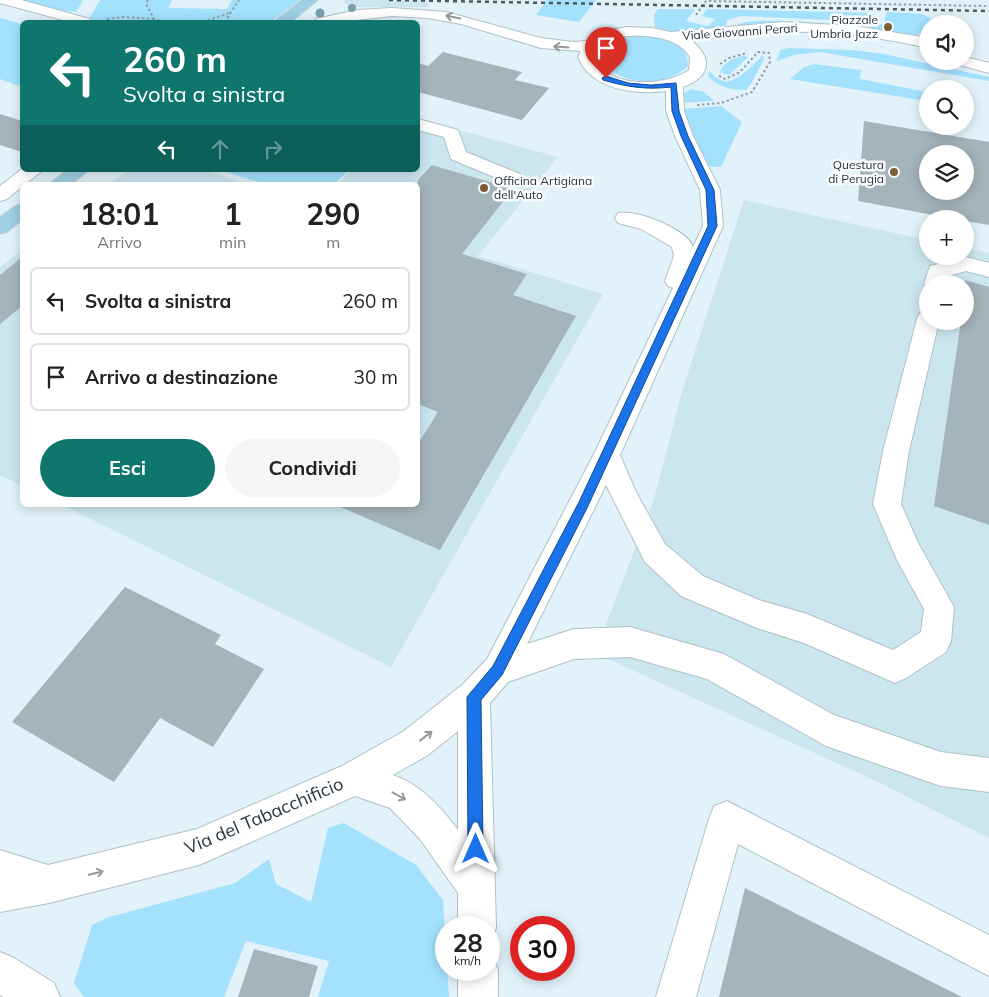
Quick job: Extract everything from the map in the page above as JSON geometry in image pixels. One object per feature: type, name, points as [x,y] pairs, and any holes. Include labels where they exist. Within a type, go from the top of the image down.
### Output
[{"type":"main road","points":[[285,20],[311,0]]},
{"type":"main road","points":[[62,182],[76,172]]},
{"type":"main road","points":[[0,226],[20,211]]},
{"type":"street","points":[[4,0],[75,20]]},
{"type":"street","points":[[333,3],[342,9],[359,14]]},
{"type":"street","points":[[83,20],[87,7]]},
{"type":"street","points":[[469,7],[533,42]]},
{"type":"street","points":[[331,20],[359,14],[396,12],[446,16],[533,42],[561,47],[590,46]]},
{"type":"street","name":"Viale Giovanni Perari","points":[[672,36],[782,27],[820,27],[878,33],[919,41]]},
{"type":"street","points":[[619,32],[651,32],[672,36],[685,42],[694,50],[699,59],[699,66],[695,73],[686,80],[674,84],[651,88],[627,85],[606,78],[591,68],[586,56],[590,46],[602,37],[619,32]]},
{"type":"street","name":"Viale Giovanni Perari","points":[[699,59],[722,48],[758,42],[827,40],[919,52]]},
{"type":"street","points":[[974,53],[989,56]]},
{"type":"street","points":[[974,64],[989,68]]},
{"type":"street","name":"Via del Tabacchificio","points":[[0,893],[48,884],[199,847],[354,778],[416,743],[474,697],[498,670],[608,455],[713,226],[710,190],[684,136],[674,106],[674,84]]},
{"type":"street","points":[[420,125],[452,134],[458,155],[513,178]]},
{"type":"street","points":[[0,194],[30,172]]},
{"type":"street","points":[[625,218],[648,224],[681,243],[685,256],[674,284],[677,304]]},
{"type":"street","points":[[937,275],[938,270],[966,264],[989,270]]},
{"type":"street","points":[[608,455],[624,497],[655,553],[692,586],[757,614],[807,629],[895,667],[935,641],[939,607],[907,551],[887,504],[900,433],[925,330]]},
{"type":"street","points":[[498,670],[574,644],[630,642],[713,665],[826,729],[941,769],[989,775]]},
{"type":"street","points":[[474,697],[476,916]]},
{"type":"street","name":"Via del Tabacchificio","points":[[354,778],[402,795],[433,826],[475,886]]},
{"type":"street","points":[[676,997],[727,819],[989,956]]},
{"type":"street","points":[[0,869],[48,884]]},
{"type":"street","points":[[0,972],[40,997]]},
{"type":"street","points":[[478,981],[478,997]]},
{"type":"path","points":[[148,0],[146,4],[154,19]]},
{"type":"path","points":[[228,20],[227,18],[229,13],[239,0]]},
{"type":"path","points":[[694,18],[706,1],[989,6]]},
{"type":"path","points":[[212,20],[229,13]]},
{"type":"path","points":[[107,20],[123,17],[157,20]]},
{"type":"path","points":[[674,106],[721,103],[752,92],[770,62],[769,53],[758,52],[734,76],[725,79],[715,73]]},
{"type":"path","points":[[717,68],[729,58],[747,53]]},
{"type":"shaded area","points":[[25,0],[83,0],[76,12],[55,10]]},
{"type":"shaded area","points":[[100,0],[172,0],[168,8],[227,9],[232,0],[300,0],[273,20],[89,19]]},
{"type":"shaded area","points":[[342,0],[426,0],[429,7],[354,7],[347,5]]},
{"type":"shaded area","points":[[547,0],[596,0],[579,22],[536,15]]},
{"type":"shaded area","points":[[658,9],[695,9],[686,21],[708,26],[715,19],[702,16],[707,9],[874,13],[872,19],[854,21],[741,16],[727,20],[725,29],[675,33],[655,27],[654,15]]},
{"type":"shaded area","points":[[887,12],[925,15],[919,15],[919,34],[916,35],[878,31],[740,28],[737,25],[746,22],[780,21],[872,27],[884,23]]},
{"type":"shaded area","points":[[0,18],[20,23],[20,86],[0,79]]},
{"type":"shaded area","points":[[637,36],[654,37],[678,45],[687,57],[688,66],[679,73],[667,78],[655,81],[642,81],[629,79],[617,74],[599,58],[608,43]]},
{"type":"shaded area","points":[[788,48],[852,50],[884,54],[919,62],[919,69],[820,52],[794,55],[777,61],[780,50]]},
{"type":"shaded area","points":[[763,55],[764,59],[746,90],[725,87],[716,83],[708,76],[709,71],[721,80],[733,80],[739,77]]},
{"type":"shaded area","points":[[743,56],[748,57],[729,75],[720,72],[729,61]]},
{"type":"shaded area","points":[[814,64],[861,70],[860,79],[919,90],[919,100],[790,79],[804,67]]},
{"type":"shaded area","points":[[925,70],[957,70],[989,77],[989,81]]},
{"type":"shaded area","points":[[691,89],[704,92],[714,101],[680,103],[683,94]]},
{"type":"shaded area","points":[[721,106],[742,122],[721,167],[712,167],[705,163],[684,123],[683,109]]},
{"type":"shaded area","points":[[420,120],[558,157],[478,256],[603,294],[391,667],[66,507],[420,507],[420,182],[340,182],[349,172],[420,172]]},
{"type":"shaded area","points":[[125,172],[208,172],[240,182],[112,182]]},
{"type":"shaded area","points":[[226,172],[347,172],[336,182],[258,182]]},
{"type":"shaded area","points":[[744,200],[919,238],[919,265],[974,265],[974,250],[989,253],[989,838],[874,780],[595,653],[654,499],[683,388]]},
{"type":"shaded area","points":[[20,252],[20,485],[0,475],[0,267]]},
{"type":"shaded area","points":[[344,823],[416,865],[443,900],[444,916],[435,916],[435,981],[448,981],[449,997],[318,997],[329,961],[246,941],[224,997],[84,997],[74,983],[92,925],[106,918],[235,883],[269,859],[276,884],[311,902],[328,828]]},
{"type":"building","points":[[443,52],[522,72],[515,80],[549,88],[522,120],[420,93],[420,64],[428,66]]},
{"type":"building","points":[[0,114],[20,120],[20,151],[0,145]]},
{"type":"building","name":"Questura di Perugia","points":[[864,121],[919,130],[919,135],[947,135],[989,142],[989,225],[974,222],[974,210],[919,210],[919,212],[858,201]]},
{"type":"building","points":[[432,165],[513,189],[462,254],[527,274],[513,295],[576,316],[440,550],[341,507],[420,507],[420,441],[438,412],[420,405],[420,182],[418,180]]},
{"type":"building","points":[[20,259],[20,308],[0,324],[0,275]]},
{"type":"building","points":[[974,283],[989,287],[989,525],[934,506],[960,330],[974,330]]},
{"type":"building","points":[[125,587],[221,635],[215,644],[264,669],[213,747],[160,718],[114,782],[12,722]]},
{"type":"building","points":[[745,888],[962,997],[719,997]]},
{"type":"building","points":[[254,949],[318,966],[309,997],[238,997]]},
{"type":"railway","points":[[389,0],[989,11]]},
{"type":"place","name":"Piazzale Umbria Jazz","points":[[888,27]]},
{"type":"place","name":"Questura di Perugia","points":[[894,172]]},
{"type":"place","name":"Officina Artigiana dell'Auto","points":[[484,188]]},
{"type":"route","points":[[476,849],[474,697],[498,670],[583,505],[608,455],[713,226],[710,190],[684,136],[675,111],[673,101],[674,84],[651,88],[627,85],[606,78]]}]
